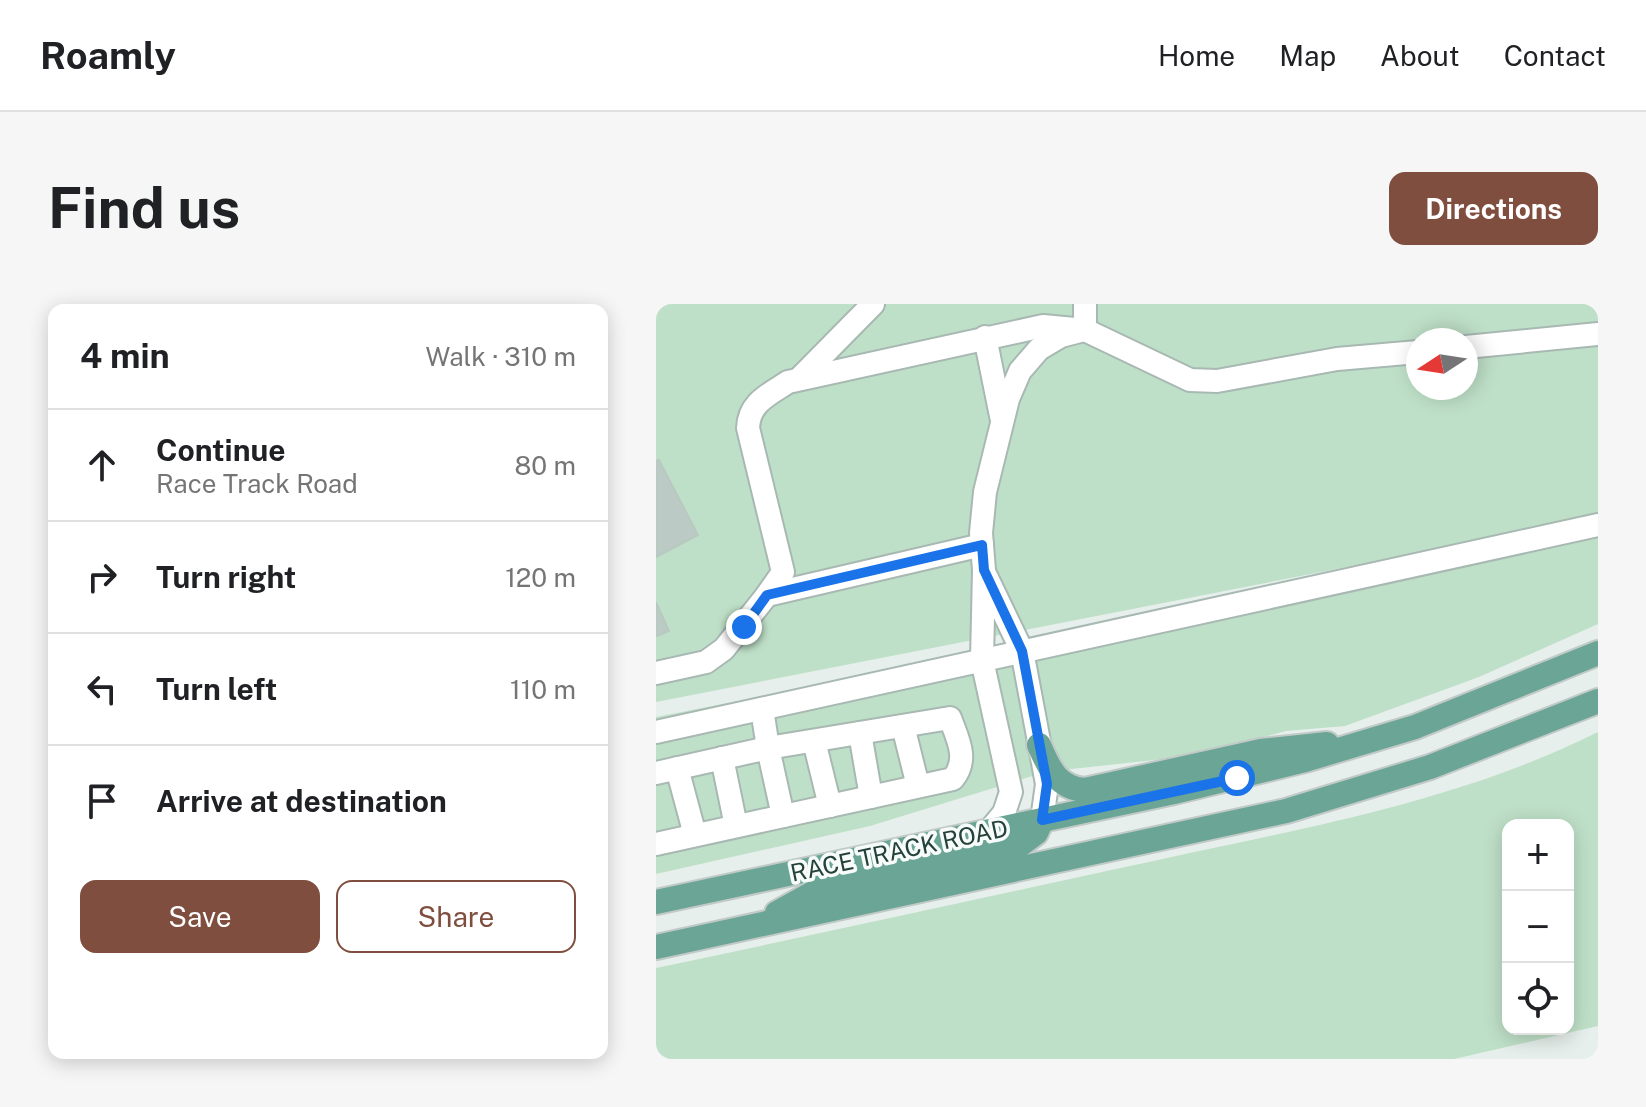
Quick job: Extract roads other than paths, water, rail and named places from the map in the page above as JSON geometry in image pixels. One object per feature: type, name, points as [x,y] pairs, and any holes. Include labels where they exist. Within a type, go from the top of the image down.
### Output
[{"type":"main road","name":"RACE TRACK ROAD","points":[[656,902],[1237,778],[1358,745],[1474,705],[1598,653]]},
{"type":"main road","name":"RACE TRACK ROAD","points":[[656,947],[1286,811],[1430,767],[1598,701]]},
{"type":"main road","points":[[1039,745],[1058,780],[1073,789],[1085,790],[1284,746],[1358,745]]},
{"type":"main road","points":[[758,924],[813,893],[1020,845],[1036,833],[1042,820]]},
{"type":"lane","points":[[656,673],[706,662],[724,649],[783,572],[748,428],[749,414],[764,398],[800,378],[873,304]]},
{"type":"lane","points":[[1085,304],[1085,330]]},
{"type":"lane","points":[[800,378],[1043,326],[1085,330],[1190,380],[1217,381],[1337,359],[1406,353]]},
{"type":"lane","points":[[989,831],[1004,813],[1011,792],[982,660],[985,492],[1002,421],[1020,371],[1039,349],[1061,336],[1085,330]]},
{"type":"lane","points":[[1478,346],[1598,334]]},
{"type":"lane","points":[[985,337],[1002,421]]},
{"type":"lane","points":[[656,732],[1598,525]]},
{"type":"lane","points":[[767,595],[982,545]]},
{"type":"lane","points":[[984,570],[1022,651],[1047,784],[1042,820]]},
{"type":"lane","points":[[762,709],[783,816]]},
{"type":"lane","points":[[656,844],[953,779],[961,768],[962,749],[950,718],[768,748],[667,770],[695,835]]},
{"type":"lane","points":[[903,726],[918,786]]},
{"type":"lane","points":[[860,733],[871,797]]},
{"type":"lane","points":[[814,741],[830,806]]},
{"type":"lane","points":[[722,758],[736,826]]}]
